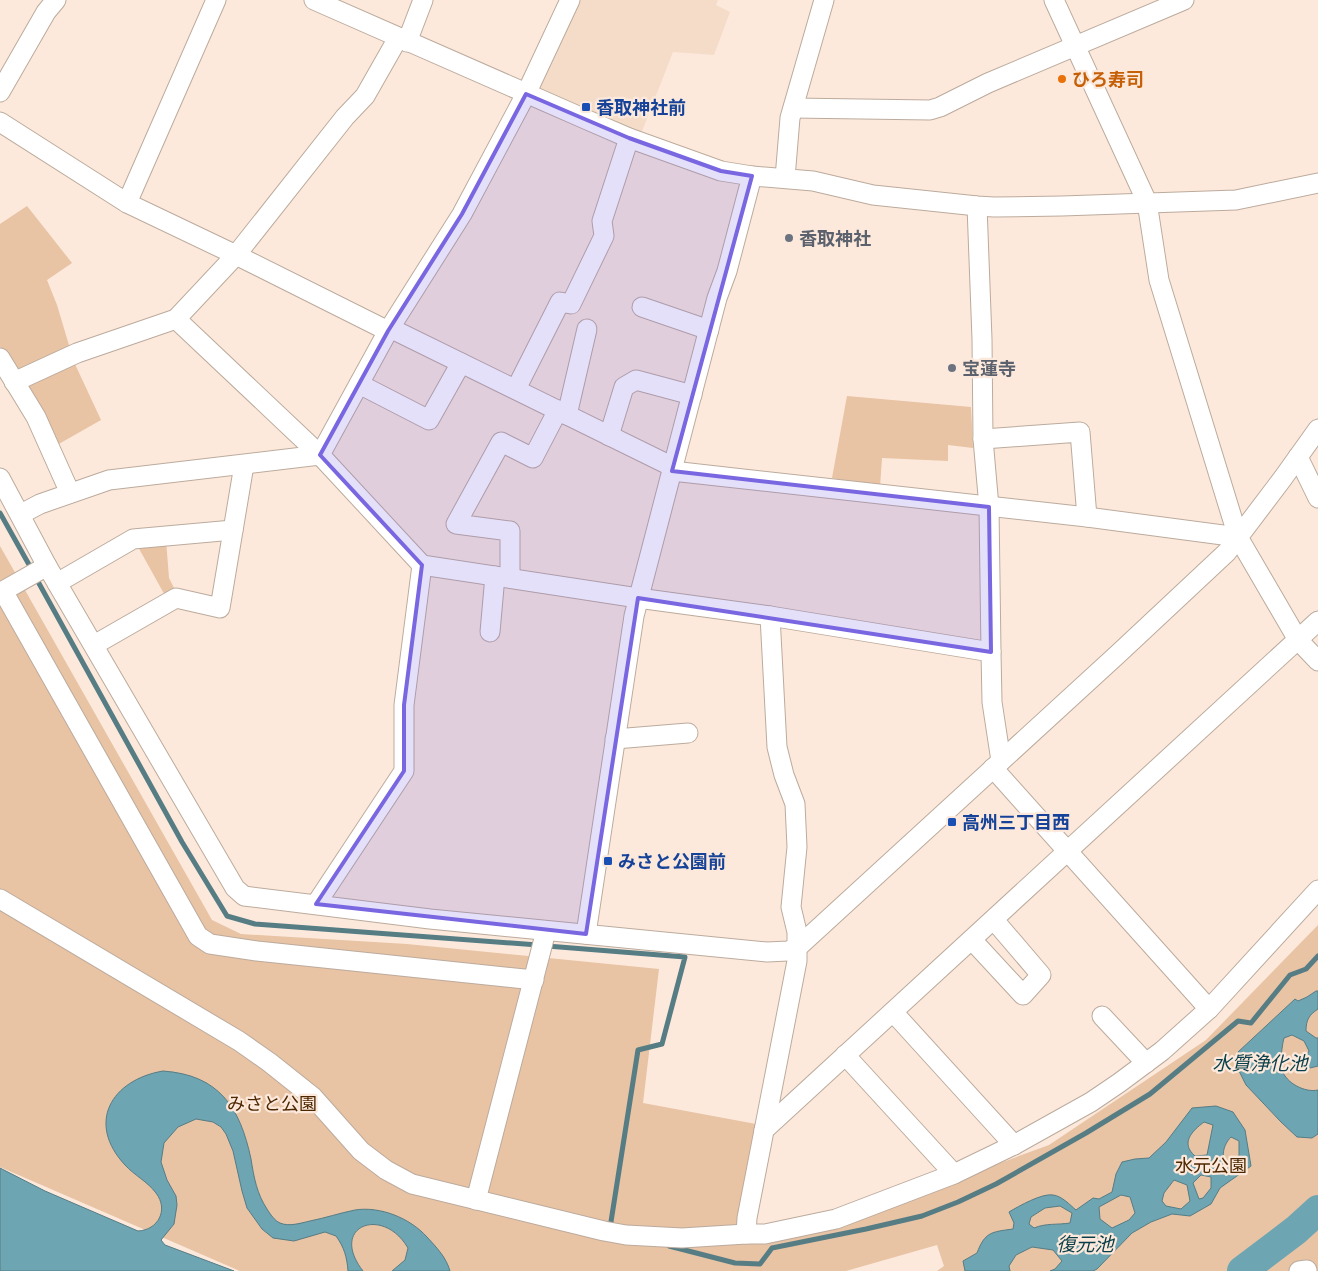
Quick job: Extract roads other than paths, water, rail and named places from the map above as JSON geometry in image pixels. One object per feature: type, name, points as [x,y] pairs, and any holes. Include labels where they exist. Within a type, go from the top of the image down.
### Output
[{"type":"street","points":[[0,92],[46,12],[56,0]]},
{"type":"street","points":[[127,203],[216,0]]},
{"type":"street","points":[[314,0],[629,138],[722,171],[752,176],[812,181],[873,195],[977,206],[1043,206],[1236,200],[1318,183]]},
{"type":"street","points":[[14,382],[77,353],[176,319],[236,256],[345,117],[365,96],[402,40],[423,0]]},
{"type":"street","points":[[320,455],[389,329],[462,214],[526,94],[570,0]]},
{"type":"street","points":[[785,178],[790,118],[824,0]]},
{"type":"street","points":[[1054,0],[1136,184],[1147,202],[1158,280],[1238,537],[1298,640],[1318,661]]},
{"type":"street","points":[[793,108],[930,110],[940,107],[988,83],[1184,0]]},
{"type":"street","points":[[0,122],[127,203],[516,389],[673,469],[1087,517],[1238,537]]},
{"type":"street","points":[[516,389],[560,302],[571,304],[604,236],[602,221],[629,138]]},
{"type":"street","points":[[586,934],[638,598],[717,298],[727,271],[752,176]]},
{"type":"street","points":[[977,206],[982,338],[983,439],[989,507],[992,702],[997,765],[1067,853],[1209,1009]]},
{"type":"street","points":[[642,307],[709,330]]},
{"type":"street","points":[[176,319],[320,455],[422,565],[770,616],[991,652]]},
{"type":"street","points":[[490,632],[510,530],[456,524],[501,442],[533,458],[562,412],[587,329]]},
{"type":"street","points":[[0,358],[36,417],[70,492]]},
{"type":"street","points":[[359,384],[429,420],[461,363]]},
{"type":"street","points":[[609,436],[624,387],[636,380],[692,395]]},
{"type":"street","points":[[0,478],[47,566],[235,888],[244,896],[430,919],[767,952],[788,951],[798,947],[1226,552],[1318,429]]},
{"type":"street","points":[[983,439],[1080,432],[1087,517]]},
{"type":"street","points":[[20,514],[70,492],[109,480],[320,455]]},
{"type":"street","points":[[1298,457],[1318,498]]},
{"type":"street","points":[[94,645],[176,598],[220,608],[244,465]]},
{"type":"street","points":[[57,583],[133,539],[233,530]]},
{"type":"street","points":[[316,904],[404,771],[404,705],[422,565]]},
{"type":"street","points":[[47,566],[2,591],[198,936],[210,944],[257,951],[534,980]]},
{"type":"street","points":[[746,1234],[747,1218],[798,961],[797,932],[790,907],[797,848],[795,804],[777,747],[770,616]]},
{"type":"street","points":[[764,1130],[1318,621]]},
{"type":"street","points":[[615,739],[688,733]]},
{"type":"street","points":[[0,899],[246,1046],[313,1097],[361,1151],[386,1170],[412,1184],[604,1231],[626,1235],[682,1238],[765,1234],[836,1219],[954,1174],[1014,1144],[1090,1102],[1146,1063],[1209,1009],[1318,890]]},
{"type":"street","points":[[972,940],[1023,995],[1041,974],[994,920]]},
{"type":"street","points":[[476,1200],[546,931]]},
{"type":"street","points":[[893,1012],[1014,1144]]},
{"type":"street","points":[[1102,1016],[1146,1063]]},
{"type":"street","points":[[845,1055],[954,1174]]},
{"type":"water","name":"水質浄化池","points":[[1318,991],[1318,1009],[1309,1018],[1306,1031],[1318,1038],[1318,1066],[1310,1068],[1303,1062],[1309,1051],[1304,1041],[1292,1035],[1284,1038],[1282,1049],[1282,1070],[1287,1079],[1307,1090],[1318,1090],[1318,1134],[1312,1138],[1297,1137],[1246,1085],[1237,1067],[1238,1052],[1295,999],[1298,1001]]},
{"type":"water","points":[[163,1071],[199,1079],[213,1087],[224,1097],[233,1109],[246,1140],[258,1192],[274,1219],[278,1222],[287,1225],[295,1224],[365,1209],[384,1212],[403,1219],[420,1230],[441,1253],[450,1271],[392,1271],[405,1260],[408,1248],[397,1235],[386,1227],[363,1226],[355,1233],[352,1242],[354,1255],[363,1271],[348,1271],[345,1252],[336,1236],[325,1232],[294,1241],[273,1238],[262,1229],[247,1208],[233,1151],[226,1134],[221,1127],[213,1122],[196,1119],[178,1127],[164,1143],[161,1162],[167,1180],[176,1196],[177,1205],[174,1224],[161,1240],[165,1245],[234,1271],[0,1271],[0,1168],[45,1191],[138,1231],[145,1230],[156,1223],[161,1212],[160,1199],[153,1189],[125,1165],[113,1149],[107,1134],[106,1119],[110,1106],[118,1094],[130,1084],[145,1076]]},
{"type":"water","name":"復元池","points":[[1216,1106],[1233,1112],[1245,1130],[1251,1166],[1220,1188],[1211,1204],[1190,1216],[1172,1214],[1151,1222],[1132,1233],[1093,1271],[1050,1271],[1055,1269],[1062,1261],[1053,1250],[1032,1247],[1016,1255],[1009,1266],[1010,1271],[965,1271],[963,1261],[977,1253],[986,1237],[994,1232],[1013,1229],[1014,1223],[1009,1212],[1031,1200],[1048,1195],[1060,1197],[1076,1210],[1093,1198],[1099,1199],[1112,1192],[1116,1174],[1122,1162],[1149,1158],[1166,1142],[1192,1108]],"holes":[[[1204,1122],[1213,1125],[1207,1155],[1195,1156],[1188,1146],[1188,1142],[1192,1133]],[[1231,1137],[1239,1141],[1237,1166],[1228,1168],[1223,1156],[1226,1144]],[[1201,1175],[1211,1177],[1211,1188],[1203,1198],[1199,1199],[1193,1183]],[[1174,1180],[1187,1185],[1190,1201],[1181,1209],[1166,1206],[1162,1201],[1164,1193]],[[1121,1195],[1130,1197],[1135,1213],[1129,1220],[1112,1228],[1100,1219],[1099,1207]],[[1060,1206],[1072,1213],[1070,1223],[1034,1228],[1029,1224],[1031,1217],[1045,1208]]]},
{"type":"waterway","points":[[0,513],[32,570]]},
{"type":"waterway","points":[[36,578],[182,842],[227,916],[255,924],[538,945]]},
{"type":"waterway","points":[[547,946],[685,957],[662,1044],[638,1050],[610,1228]]},
{"type":"waterway","points":[[669,1246],[735,1263],[760,1264],[772,1248],[922,1216],[958,1202],[996,1184],[1150,1094],[1238,1021],[1251,1023],[1290,975],[1306,969],[1318,956]]},
{"type":"waterway","points":[[1242,1271],[1296,1230],[1318,1210]]},
{"type":"place","name":"ひろ寿司","points":[[1062,79]]},
{"type":"place","name":"香取神社前","points":[[586,107]]},
{"type":"place","name":"香取神社","points":[[789,238]]},
{"type":"place","name":"宝蓮寺","points":[[952,368]]},
{"type":"place","name":"高州三丁目西","points":[[952,822]]},
{"type":"place","name":"みさと公園前","points":[[608,861]]},
{"type":"park label","name":"みさと公園","points":[[272,1103]]},
{"type":"park label","name":"水元公園","points":[[1211,1165]]}]
